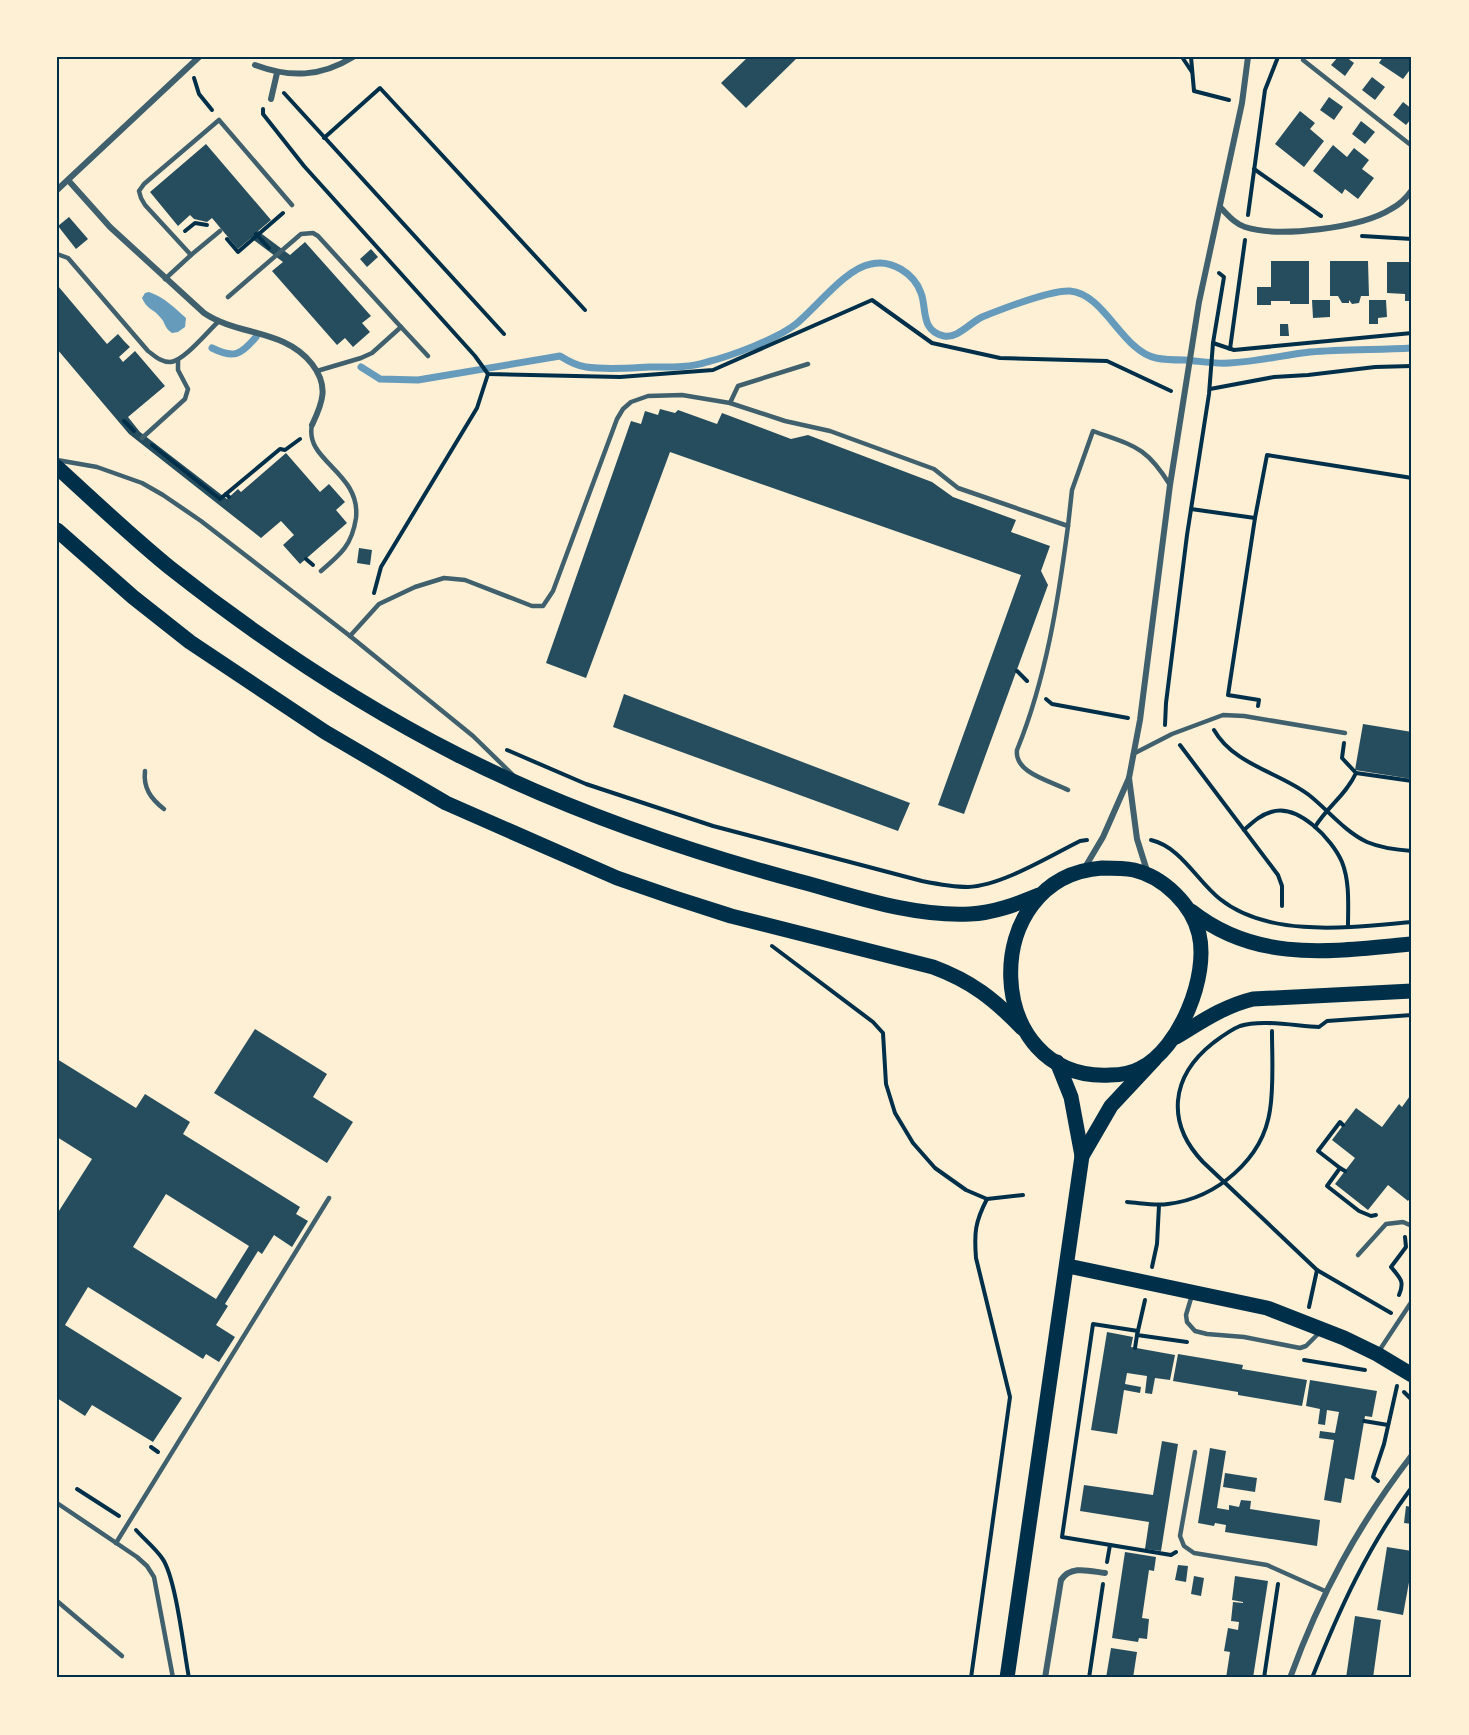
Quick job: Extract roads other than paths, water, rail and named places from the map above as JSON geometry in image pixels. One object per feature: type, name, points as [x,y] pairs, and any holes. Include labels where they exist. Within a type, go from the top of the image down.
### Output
[{"type":"main road","points":[[57,467],[169,567],[329,682],[458,755],[524,786],[618,824],[725,861],[916,912],[971,914],[1007,907],[1040,895]]},
{"type":"main road","points":[[57,530],[190,642],[325,732],[446,803],[617,878],[675,898],[765,925],[933,967],[956,976],[998,1004],[1043,1052],[1057,1062],[1079,1072],[1111,1075],[1140,1069],[1154,1060]]},
{"type":"main road","points":[[1022,1028],[1014,1004],[1010,980],[1015,937],[1023,919],[1040,895],[1055,882],[1084,869],[1119,868],[1149,875],[1165,885],[1189,910],[1210,926],[1247,942],[1268,947],[1298,951],[1412,944]]},
{"type":"main road","points":[[1082,1156],[1111,1106],[1175,1037],[1191,1002],[1200,970],[1199,934],[1189,910]]},
{"type":"main road","points":[[1175,1037],[1224,1009],[1253,999],[1412,991]]},
{"type":"main road","points":[[1007,1678],[1082,1156],[1071,1097],[1057,1062]]},
{"type":"main road","points":[[1068,1266],[1267,1308],[1323,1329],[1377,1354],[1409,1373]]},
{"type":"street","points":[[255,65],[277,73],[292,74],[332,68],[353,57]]},
{"type":"street","points":[[1084,869],[1103,837],[1129,777],[1140,720],[1170,485],[1199,302],[1242,103],[1248,57]]},
{"type":"street","points":[[57,190],[194,59]]},
{"type":"street","points":[[271,99],[277,73]]},
{"type":"street","points":[[68,180],[110,227],[204,313],[218,322],[280,340],[300,352],[317,371],[323,382],[323,393],[312,425]]},
{"type":"street","points":[[1220,207],[1233,220],[1247,228],[1289,231],[1354,224],[1392,209],[1411,193]]},
{"type":"street","points":[[1129,777],[1137,839],[1149,875]]},
{"type":"street","points":[[1290,1678],[1325,1591],[1387,1487],[1412,1455]]},
{"type":"street","points":[[1045,1678],[1061,1580],[1072,1571],[1105,1573]]},
{"type":"lane","points":[[1303,60],[1412,146]]},
{"type":"lane","points":[[191,255],[145,205],[140,191],[144,184],[219,120],[292,205]]},
{"type":"lane","points":[[165,279],[220,231]]},
{"type":"lane","points":[[228,297],[301,234],[313,233],[428,356]]},
{"type":"lane","points":[[57,254],[68,258],[148,351],[158,359],[168,363],[178,360],[218,322]]},
{"type":"lane","points":[[317,371],[372,353],[401,327]]},
{"type":"lane","points":[[142,438],[185,399],[188,390],[178,370],[178,360]]},
{"type":"lane","points":[[730,403],[738,386],[808,364]]},
{"type":"lane","points":[[350,636],[370,612],[390,598],[444,578],[465,580],[532,606],[543,606],[553,591],[617,419],[623,409],[639,398],[664,394],[730,403],[785,421],[830,431],[934,469],[958,488],[1068,526]]},
{"type":"lane","points":[[312,425],[310,436],[313,445],[351,488],[357,509],[349,544],[321,571]]},
{"type":"lane","points":[[1068,790],[1026,770],[1016,757],[1038,692],[1060,593],[1072,490],[1093,431],[1136,446],[1159,467],[1170,485]]},
{"type":"lane","points":[[57,460],[97,467],[142,483],[201,521],[350,636],[473,736],[524,786]]},
{"type":"lane","points":[[1133,754],[1172,734],[1207,719],[1223,715],[1256,718],[1345,733]]},
{"type":"lane","points":[[145,771],[145,787],[156,803],[164,809]]},
{"type":"lane","points":[[116,1543],[329,1198]]},
{"type":"lane","points":[[1358,1255],[1386,1224],[1403,1222],[1412,1226]]},
{"type":"lane","points":[[1192,1292],[1186,1315],[1187,1322],[1190,1327],[1200,1333],[1244,1337],[1300,1348],[1306,1346],[1323,1329]]},
{"type":"lane","points":[[1377,1354],[1412,1301]]},
{"type":"lane","points":[[1195,1452],[1180,1536],[1184,1546],[1194,1553],[1267,1565],[1325,1591]]},
{"type":"lane","points":[[57,1503],[137,1557],[154,1576],[173,1678]]},
{"type":"lane","points":[[57,1601],[122,1656]]},
{"type":"water","points":[[149,292],[164,300],[186,318],[185,327],[178,332],[169,331],[162,319],[146,305],[142,298],[145,293]]},
{"type":"waterway","points":[[361,367],[380,379],[418,380],[560,356],[579,366],[602,368],[679,367],[700,364],[728,356],[788,330],[852,273],[861,267],[879,263],[901,269],[913,279],[921,293],[928,324],[936,333],[944,336],[954,335],[982,317],[1014,305],[1070,291],[1082,294],[1093,302],[1133,345],[1144,353],[1159,359],[1229,363],[1310,352],[1412,348]]},
{"type":"waterway","points":[[212,348],[226,353],[237,353],[246,348],[256,337]]}]
